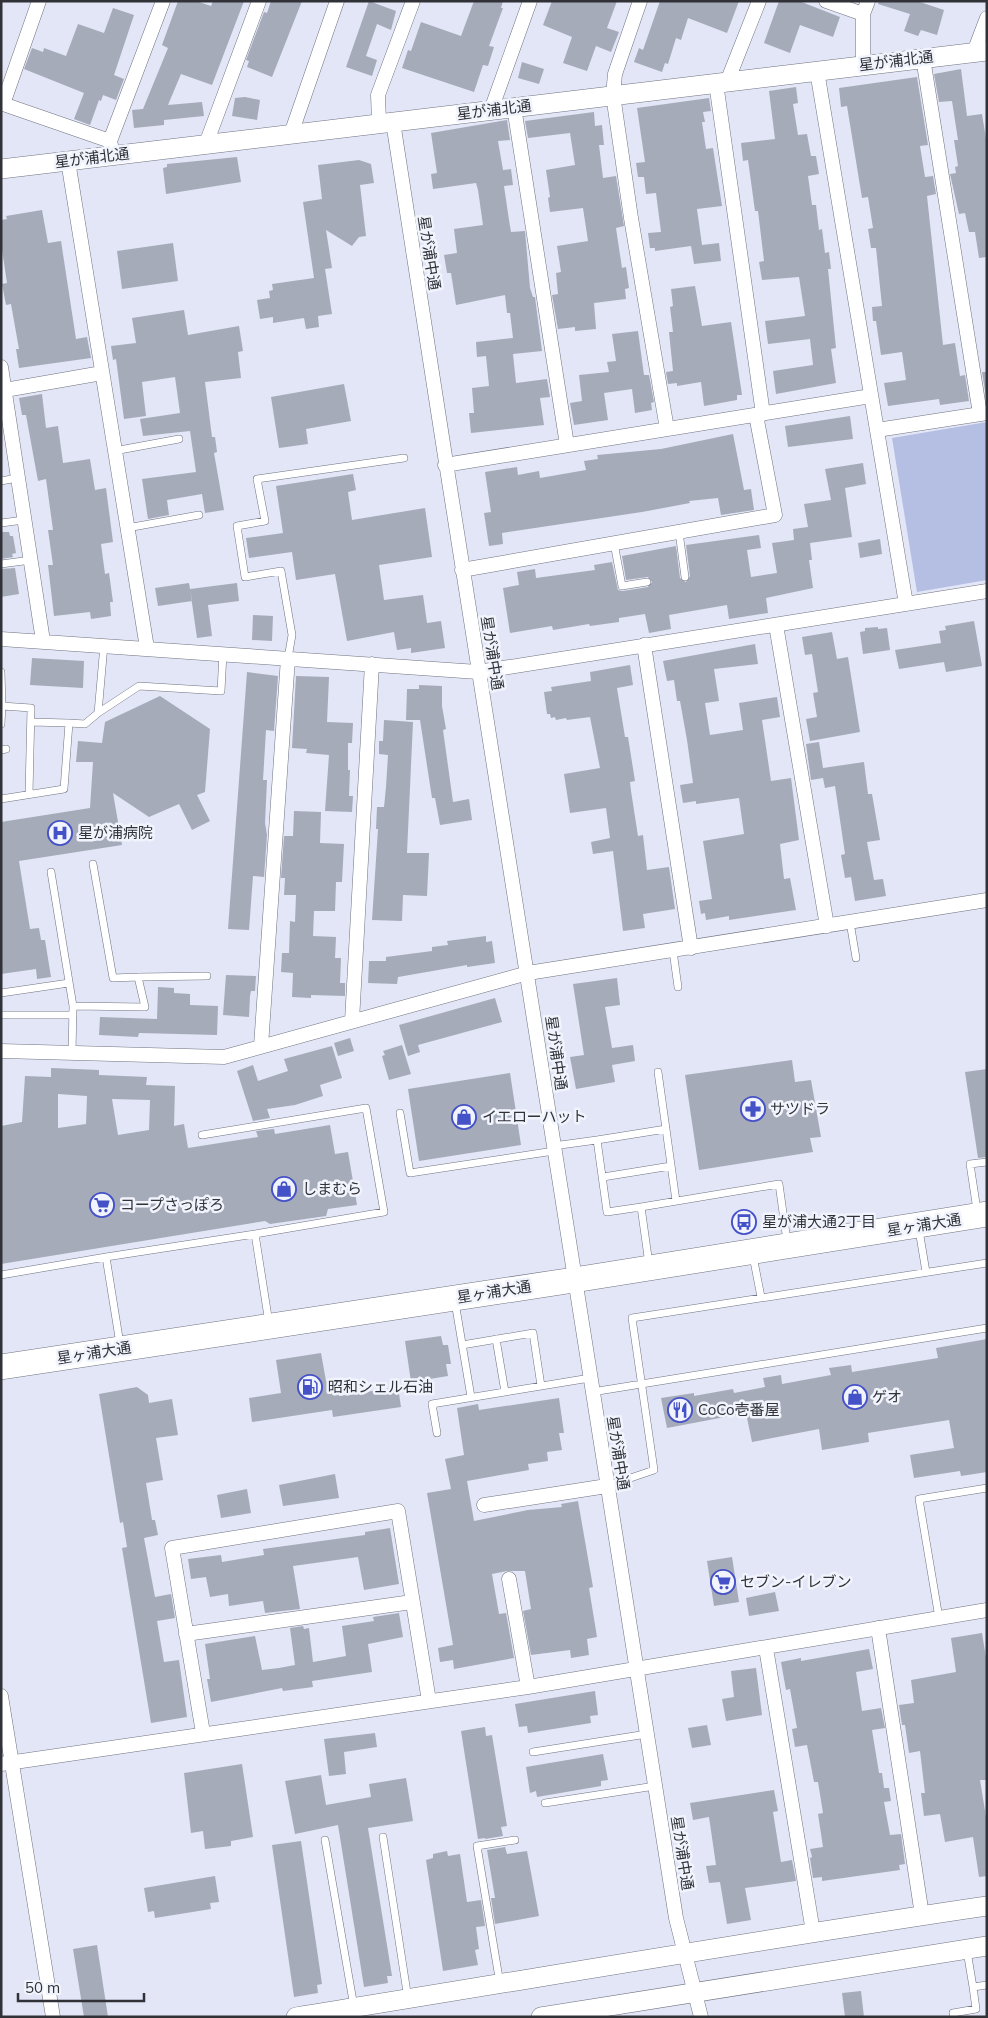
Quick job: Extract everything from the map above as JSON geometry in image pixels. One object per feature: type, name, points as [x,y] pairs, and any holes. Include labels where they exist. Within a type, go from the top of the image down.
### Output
[{"type":"highway","name":"星ヶ浦大通","points":[[1,1367],[574,1280],[982,1215]]},
{"type":"street","points":[[39,1],[3,104],[111,148],[163,1]]},
{"type":"street","points":[[206,144],[259,1]]},
{"type":"street","points":[[291,134],[337,1]]},
{"type":"street","name":"星が浦中通","points":[[413,1],[378,95],[386,123],[445,465],[528,973],[574,1280],[676,1918],[701,2017]]},
{"type":"street","points":[[491,110],[530,1]]},
{"type":"street","points":[[640,1],[615,74],[613,96],[631,218],[668,429]]},
{"type":"street","points":[[462,570],[775,516],[760,414],[721,82],[759,1]]},
{"type":"street","points":[[826,1],[865,8],[863,65]]},
{"type":"street","points":[[980,51],[987,18]]},
{"type":"street","name":"星が浦北通","points":[[1,169],[68,161],[111,148],[206,144],[980,51]]},
{"type":"street","points":[[877,430],[984,414],[923,58]]},
{"type":"street","points":[[817,71],[906,604]]},
{"type":"street","points":[[514,108],[567,445]]},
{"type":"street","points":[[68,161],[147,648]]},
{"type":"street","points":[[1,367],[3,390],[43,641]]},
{"type":"street","points":[[3,390],[102,373]]},
{"type":"street","points":[[445,465],[871,396]]},
{"type":"street","points":[[1,639],[478,672],[987,591]]},
{"type":"street","points":[[776,625],[827,926]]},
{"type":"street","points":[[644,645],[691,948]]},
{"type":"street","points":[[261,1046],[288,658]]},
{"type":"street","points":[[352,1021],[372,664]]},
{"type":"street","points":[[1,1051],[224,1057],[528,973],[986,902]]},
{"type":"street","points":[[484,1505],[607,1486]]},
{"type":"street","points":[[203,1733],[172,1548],[398,1511],[429,1701]]},
{"type":"street","points":[[509,1579],[528,1687]]},
{"type":"street","points":[[186,1634],[412,1602]]},
{"type":"street","points":[[7,1763],[528,1687],[987,1610]]},
{"type":"street","points":[[878,1628],[922,1915]]},
{"type":"street","points":[[766,1648],[813,1932]]},
{"type":"street","points":[[1,1696],[7,1763],[53,2017]]},
{"type":"street","points":[[296,2017],[646,1961],[813,1932],[987,1906]]},
{"type":"street","points":[[541,2017],[693,1991],[987,1946]]},
{"type":"lane","points":[[114,451],[179,439]]},
{"type":"lane","points":[[288,658],[292,635],[281,571],[245,576],[237,526],[265,521],[257,479],[404,458]]},
{"type":"lane","points":[[1,480],[18,478]]},
{"type":"lane","points":[[127,528],[199,515]]},
{"type":"lane","points":[[1,523],[24,520]]},
{"type":"lane","points":[[679,532],[685,577]]},
{"type":"lane","points":[[614,543],[622,586],[648,582]]},
{"type":"lane","points":[[1,564],[30,560]]},
{"type":"lane","points":[[98,713],[104,645]]},
{"type":"lane","points":[[31,722],[85,724],[98,713],[139,686],[221,691],[223,653]]},
{"type":"lane","points":[[1,672],[1,724]]},
{"type":"lane","points":[[2,706],[31,708],[30,794]]},
{"type":"lane","points":[[1,799],[64,789],[69,724]]},
{"type":"lane","points":[[93,864],[113,978],[207,976]]},
{"type":"lane","points":[[51,872],[73,1006],[72,1053]]},
{"type":"lane","points":[[850,922],[856,958]]},
{"type":"lane","points":[[673,951],[678,987]]},
{"type":"lane","points":[[73,1006],[145,1007],[138,976]]},
{"type":"lane","points":[[1,993],[69,983]]},
{"type":"lane","points":[[1,1015],[73,1014]]},
{"type":"lane","points":[[658,1072],[676,1201]]},
{"type":"lane","points":[[1,1275],[384,1212],[366,1108],[202,1135]]},
{"type":"lane","points":[[400,1113],[410,1173],[666,1129]]},
{"type":"lane","points":[[597,1140],[608,1212],[779,1184],[788,1246]]},
{"type":"lane","points":[[982,1215],[970,1164],[987,1162]]},
{"type":"lane","points":[[603,1177],[671,1166]]},
{"type":"lane","points":[[641,1207],[650,1268]]},
{"type":"lane","points":[[918,1226],[926,1272]]},
{"type":"lane","points":[[255,1234],[270,1326]]},
{"type":"lane","points":[[752,1252],[761,1297]]},
{"type":"lane","points":[[106,1257],[121,1349]]},
{"type":"lane","points":[[607,1486],[654,1470],[632,1318],[987,1263]]},
{"type":"lane","points":[[454,1298],[471,1397]]},
{"type":"lane","points":[[592,1392],[987,1328]]},
{"type":"lane","points":[[462,1345],[533,1333],[541,1386]]},
{"type":"lane","points":[[496,1339],[505,1392]]},
{"type":"lane","points":[[437,1433],[432,1404],[590,1378]]},
{"type":"lane","points":[[939,1618],[919,1499],[987,1488]]},
{"type":"lane","points":[[533,1752],[647,1734]]},
{"type":"lane","points":[[545,1803],[655,1786]]},
{"type":"lane","points":[[383,1837],[408,1999]]},
{"type":"lane","points":[[325,1840],[354,2008]]},
{"type":"lane","points":[[500,1984],[477,1846],[515,1840]]},
{"type":"lane","points":[[954,2017],[953,2013],[976,2009],[966,1949]]},
{"type":"lane","points":[[973,1987],[987,1985]]},
{"type":"shaded area","points":[[987,422],[987,580],[917,592],[892,438]]},
{"type":"building","points":[[178,1],[196,1],[211,6],[213,1],[244,1],[212,85],[181,74],[168,105],[202,102],[204,116],[164,120],[164,125],[134,128],[132,110],[143,109],[168,48],[162,45]]},
{"type":"building","points":[[271,1],[302,1],[272,77],[247,67],[249,61],[246,60],[264,12],[267,13]]},
{"type":"building","points":[[369,1],[396,11],[391,30],[377,24],[366,56],[377,60],[372,76],[346,67]]},
{"type":"building","points":[[474,1],[503,1],[501,8],[503,8],[489,46],[494,47],[488,66],[483,65],[474,92],[402,68],[408,50],[411,51],[421,22],[461,36]]},
{"type":"building","points":[[552,1],[617,1],[607,28],[619,32],[611,52],[596,46],[587,71],[563,63],[572,37],[543,25]]},
{"type":"building","points":[[660,1],[739,1],[727,33],[688,18],[681,40],[676,38],[668,64],[665,63],[662,72],[634,62],[639,48],[643,50]]},
{"type":"building","points":[[779,1],[799,1],[840,17],[833,37],[800,25],[790,53],[764,43]]},
{"type":"building","points":[[879,1],[917,1],[944,10],[937,35],[921,30],[918,36],[904,31],[910,14],[878,4]]},
{"type":"building","points":[[113,8],[134,15],[114,75],[124,79],[116,100],[103,95],[101,101],[99,100],[90,125],[74,119],[84,93],[24,69],[32,48],[43,52],[44,48],[66,56],[78,24],[104,33]]},
{"type":"building","points":[[522,62],[544,69],[539,84],[518,78]]},
{"type":"building","points":[[961,69],[967,116],[982,114],[987,145],[987,257],[979,258],[975,232],[969,232],[965,213],[959,214],[950,174],[956,173],[955,167],[958,166],[954,140],[958,140],[952,101],[939,102],[934,74]]},
{"type":"building","points":[[917,77],[928,145],[920,146],[925,177],[933,176],[936,194],[927,196],[943,345],[955,343],[960,376],[965,375],[969,401],[940,405],[939,399],[888,406],[884,383],[906,380],[902,352],[881,355],[876,321],[873,321],[872,307],[882,306],[876,248],[871,248],[868,229],[873,228],[868,197],[862,198],[847,106],[841,107],[839,88]]},
{"type":"building","points":[[796,87],[798,103],[793,104],[798,135],[807,134],[811,156],[816,156],[819,174],[808,176],[812,205],[816,205],[819,230],[822,229],[825,253],[829,252],[831,269],[828,269],[836,348],[831,349],[836,383],[776,394],[773,371],[813,365],[810,339],[768,344],[765,321],[805,316],[799,277],[762,280],[759,262],[764,261],[758,211],[755,211],[748,160],[743,161],[741,143],[775,139],[769,91]]},
{"type":"building","points":[[245,97],[260,100],[257,120],[232,116],[235,98]]},
{"type":"building","points":[[709,98],[711,111],[703,112],[705,122],[702,122],[706,149],[713,148],[722,206],[697,209],[702,245],[719,243],[721,261],[694,264],[691,246],[655,251],[655,248],[650,248],[648,233],[661,232],[656,193],[646,194],[644,177],[638,177],[636,163],[645,162],[637,108]]},
{"type":"building","points":[[594,112],[595,126],[602,125],[604,145],[599,145],[603,178],[616,176],[624,226],[616,228],[622,268],[626,267],[629,288],[625,289],[626,299],[594,303],[596,329],[575,331],[575,327],[558,329],[552,295],[558,294],[556,273],[561,272],[557,246],[588,241],[583,208],[550,212],[546,170],[575,165],[570,133],[528,138],[525,121]]},
{"type":"building","points":[[507,120],[510,140],[498,141],[503,170],[511,169],[513,185],[504,186],[509,220],[511,232],[525,231],[530,288],[533,297],[535,297],[542,351],[513,354],[516,383],[547,379],[550,397],[540,398],[544,425],[471,433],[469,413],[474,413],[472,388],[489,386],[486,356],[477,357],[476,342],[513,338],[510,313],[507,313],[505,295],[456,305],[451,273],[447,273],[444,255],[457,253],[454,229],[483,225],[478,190],[476,183],[433,189],[431,174],[437,173],[431,133]]},
{"type":"building","points":[[237,157],[241,182],[166,194],[163,168],[167,167],[167,164]]},
{"type":"building","points":[[359,160],[371,164],[374,183],[360,185],[366,236],[359,237],[352,246],[326,230],[332,268],[325,269],[332,314],[318,316],[319,327],[306,329],[304,318],[273,323],[273,317],[260,319],[257,300],[270,298],[269,291],[273,290],[272,284],[314,278],[303,202],[322,199],[318,165]]},
{"type":"building","points":[[42,210],[48,243],[61,241],[76,339],[87,337],[91,358],[19,368],[16,349],[19,349],[11,304],[6,305],[2,284],[7,283],[1,243],[1,220],[7,219],[6,216]]},
{"type":"building","points":[[173,243],[178,281],[122,289],[117,251]]},
{"type":"building","points":[[695,286],[702,326],[731,322],[742,395],[737,395],[737,400],[704,406],[701,382],[677,386],[677,383],[668,384],[666,372],[673,371],[669,332],[673,332],[670,307],[673,306],[671,289]]},
{"type":"building","points":[[184,310],[188,335],[239,326],[243,351],[238,352],[241,378],[205,382],[212,437],[215,437],[217,452],[214,453],[224,510],[205,513],[202,494],[167,500],[169,515],[148,519],[142,479],[196,472],[190,431],[143,436],[140,419],[180,413],[175,377],[142,382],[146,416],[124,419],[116,359],[113,360],[111,346],[136,343],[132,318]]},
{"type":"building","points":[[638,331],[644,375],[649,375],[654,402],[651,403],[652,410],[635,413],[632,389],[604,393],[608,420],[574,425],[570,403],[582,401],[579,375],[609,372],[607,362],[616,361],[612,334]]},
{"type":"building","points":[[982,372],[987,372],[987,397],[986,397]]},
{"type":"building","points":[[344,384],[351,421],[306,429],[308,444],[279,448],[271,397]]},
{"type":"building","points":[[42,394],[46,428],[58,426],[63,463],[90,459],[95,490],[106,488],[113,542],[101,544],[105,574],[109,573],[113,602],[110,602],[111,616],[91,619],[90,612],[54,616],[48,565],[53,565],[48,530],[53,530],[46,479],[38,481],[26,415],[22,415],[19,398]]},
{"type":"building","points":[[850,416],[853,439],[788,447],[785,426]]},
{"type":"building","points":[[733,434],[744,490],[751,489],[754,510],[721,515],[718,498],[689,501],[690,503],[642,512],[502,533],[503,544],[489,546],[484,513],[491,512],[485,472],[517,467],[518,475],[539,471],[540,478],[586,470],[584,461],[598,459],[597,455],[661,449]]},
{"type":"building","points":[[863,463],[866,484],[845,488],[852,537],[810,543],[812,560],[809,560],[813,588],[766,598],[768,613],[729,619],[727,605],[669,615],[671,629],[649,633],[645,614],[619,618],[619,622],[590,626],[589,624],[553,630],[552,626],[510,633],[503,588],[519,585],[517,572],[535,569],[536,578],[595,570],[594,565],[612,562],[618,590],[648,587],[652,582],[648,577],[626,580],[622,556],[676,546],[680,578],[686,582],[690,576],[686,545],[759,535],[761,548],[747,550],[751,577],[777,573],[772,543],[794,540],[793,529],[808,527],[804,504],[831,500],[825,469]]},
{"type":"building","points":[[353,474],[356,490],[348,492],[352,520],[425,508],[432,557],[379,565],[384,600],[423,595],[427,623],[441,621],[445,648],[411,653],[411,648],[397,650],[394,632],[347,641],[335,574],[296,580],[292,552],[249,558],[246,538],[283,533],[276,486]]},
{"type":"building","points":[[1,532],[9,532],[10,536],[13,536],[16,553],[12,554],[13,557],[1,559]]},
{"type":"building","points":[[880,539],[882,554],[860,558],[858,543]]},
{"type":"building","points":[[15,568],[19,594],[1,597],[1,569]]},
{"type":"building","points":[[189,583],[192,601],[158,606],[155,588]]},
{"type":"building","points":[[237,583],[239,601],[208,605],[212,636],[197,638],[190,589]]},
{"type":"building","points":[[253,615],[273,616],[272,641],[252,640]]},
{"type":"building","points":[[974,621],[982,666],[946,672],[944,662],[899,669],[895,650],[941,643],[939,631],[946,630],[945,626]]},
{"type":"building","points":[[878,627],[878,629],[887,628],[890,650],[863,654],[860,632],[865,631],[865,628]]},
{"type":"building","points":[[832,632],[837,659],[848,657],[860,732],[810,741],[806,719],[817,717],[813,693],[818,692],[812,654],[805,655],[802,637]]},
{"type":"building","points":[[755,644],[758,664],[714,669],[719,701],[705,703],[710,735],[743,730],[739,703],[777,697],[780,717],[762,720],[771,781],[791,778],[799,840],[780,844],[784,879],[790,878],[796,910],[729,920],[729,916],[706,920],[705,913],[701,914],[699,901],[712,899],[703,841],[744,834],[739,798],[696,804],[696,801],[683,803],[680,785],[693,783],[687,740],[680,701],[677,701],[674,680],[667,681],[663,661]]},
{"type":"building","points":[[32,658],[84,661],[83,688],[30,685]]},
{"type":"building","points":[[630,665],[633,685],[617,688],[635,781],[630,782],[638,836],[643,835],[647,870],[669,867],[675,909],[643,914],[645,928],[623,931],[613,851],[593,854],[591,842],[610,838],[606,808],[570,813],[564,774],[600,768],[590,717],[567,720],[566,718],[556,720],[555,717],[551,718],[550,714],[547,714],[544,692],[552,691],[551,687],[591,681],[590,672]]},
{"type":"building","points":[[247,672],[278,676],[274,731],[266,730],[263,780],[267,780],[265,823],[267,835],[264,877],[253,876],[249,930],[228,929]]},
{"type":"building","points":[[296,676],[329,677],[327,722],[353,723],[352,743],[348,743],[349,796],[353,796],[352,812],[325,811],[329,755],[306,753],[307,749],[292,748]]},
{"type":"building","points":[[419,685],[442,686],[442,706],[446,729],[443,730],[453,802],[469,799],[472,820],[440,825],[435,798],[432,798],[420,720],[406,720],[407,689],[419,689]]},
{"type":"building","points":[[160,696],[210,729],[205,792],[197,795],[210,821],[192,830],[179,804],[149,817],[113,793],[122,845],[19,861],[30,929],[39,928],[41,940],[45,940],[51,977],[37,979],[36,969],[1,974],[1,822],[90,808],[93,762],[76,762],[78,741],[102,743],[105,722]]},
{"type":"building","points":[[384,720],[413,722],[407,853],[429,853],[427,896],[403,895],[402,921],[372,920],[378,829],[376,829],[377,807],[384,807],[388,755],[379,754],[379,741],[383,741]]},
{"type":"building","points":[[819,742],[823,768],[864,762],[868,794],[872,794],[880,840],[867,842],[874,880],[883,879],[886,896],[855,901],[851,877],[845,878],[841,855],[845,854],[835,786],[825,788],[823,778],[811,780],[806,744]]},
{"type":"building","points":[[294,811],[321,812],[320,843],[344,844],[342,882],[336,882],[335,911],[314,911],[313,936],[336,937],[335,958],[341,958],[340,983],[345,983],[345,996],[311,995],[311,998],[292,997],[293,973],[281,972],[282,953],[289,953],[290,921],[295,922],[296,895],[284,895],[285,878],[281,878],[284,836],[293,836]]},
{"type":"building","points":[[486,936],[486,942],[492,941],[495,963],[467,967],[467,965],[398,977],[397,984],[368,983],[369,961],[386,961],[386,957],[432,951],[432,947],[448,945],[447,941]]},
{"type":"building","points":[[226,975],[256,976],[255,991],[251,991],[250,996],[249,1017],[223,1015]]},
{"type":"building","points":[[617,978],[620,1005],[605,1007],[612,1048],[633,1045],[635,1061],[612,1065],[615,1082],[576,1089],[570,1057],[584,1055],[573,984]]},
{"type":"building","points":[[158,987],[174,988],[174,993],[190,994],[190,1005],[218,1006],[217,1035],[139,1033],[138,1037],[99,1035],[100,1017],[157,1019]]},
{"type":"building","points":[[495,998],[502,1022],[418,1045],[420,1052],[408,1056],[399,1025]]},
{"type":"building","points":[[350,1038],[354,1051],[338,1056],[334,1043]]},
{"type":"building","points":[[402,1045],[411,1074],[389,1080],[382,1056],[385,1055],[383,1051]]},
{"type":"building","points":[[332,1046],[342,1078],[320,1085],[323,1096],[295,1105],[267,1109],[270,1118],[253,1121],[237,1071],[253,1065],[258,1081],[288,1071],[284,1059]]},
{"type":"building","name":"サツドラ","points":[[792,1060],[795,1082],[811,1080],[821,1137],[810,1138],[813,1152],[699,1170],[685,1075]]},
{"type":"building","points":[[51,1068],[99,1070],[99,1075],[147,1077],[146,1085],[175,1086],[174,1126],[184,1124],[188,1148],[258,1137],[256,1131],[274,1129],[275,1134],[330,1125],[335,1154],[348,1152],[357,1205],[328,1209],[326,1216],[270,1224],[265,1221],[1,1264],[1,1126],[22,1122],[25,1076],[51,1077]],"holes":[[[58,1094],[87,1096],[86,1124],[58,1128]],[[112,1099],[150,1100],[149,1130],[118,1135]]]},
{"type":"building","points":[[987,1069],[987,1157],[978,1158],[965,1072]]},
{"type":"building","name":"イエローハット","points":[[510,1073],[521,1145],[419,1161],[408,1089]]},
{"type":"building","points":[[441,1336],[443,1345],[448,1345],[451,1364],[446,1364],[448,1376],[411,1382],[405,1341]]},
{"type":"building","points":[[987,1339],[987,1472],[961,1476],[960,1471],[914,1478],[910,1455],[954,1448],[949,1420],[868,1433],[869,1442],[822,1450],[819,1429],[752,1442],[746,1413],[667,1428],[661,1398],[694,1393],[694,1396],[733,1389],[734,1393],[765,1387],[763,1378],[781,1375],[782,1384],[831,1375],[829,1368],[851,1365],[852,1372],[938,1358],[936,1348]]},
{"type":"building","points":[[321,1353],[326,1381],[337,1380],[339,1396],[398,1387],[401,1407],[333,1417],[332,1410],[252,1422],[249,1398],[281,1393],[276,1360]]},
{"type":"building","points":[[137,1387],[148,1395],[149,1403],[172,1399],[178,1435],[156,1438],[163,1480],[146,1483],[152,1520],[155,1520],[158,1535],[144,1538],[155,1597],[171,1594],[175,1618],[157,1621],[164,1662],[179,1660],[187,1717],[151,1723],[122,1548],[127,1547],[123,1522],[120,1523],[99,1394]]},
{"type":"building","points":[[559,1398],[564,1433],[559,1433],[562,1450],[547,1452],[548,1461],[528,1464],[529,1470],[467,1481],[474,1521],[528,1510],[562,1507],[561,1504],[578,1501],[593,1587],[589,1588],[597,1637],[587,1639],[589,1655],[571,1658],[570,1650],[531,1655],[523,1611],[531,1609],[525,1571],[507,1571],[492,1574],[499,1614],[506,1613],[514,1658],[454,1669],[453,1660],[440,1662],[438,1648],[453,1645],[427,1493],[451,1489],[445,1459],[464,1455],[457,1408],[478,1404],[479,1410]]},
{"type":"building","points":[[335,1474],[339,1498],[283,1506],[279,1485]]},
{"type":"building","points":[[247,1489],[251,1513],[221,1518],[217,1495]]},
{"type":"building","points":[[390,1528],[399,1584],[364,1590],[358,1557],[293,1566],[300,1609],[265,1613],[263,1601],[229,1606],[228,1594],[210,1597],[206,1577],[191,1579],[188,1559],[221,1555],[222,1562],[264,1555],[263,1549],[365,1535],[365,1532]]},
{"type":"building","name":"セブン-イレブン","points":[[732,1557],[739,1602],[714,1606],[707,1561]]},
{"type":"building","points":[[775,1592],[779,1611],[749,1616],[746,1598]]},
{"type":"building","points":[[399,1613],[403,1637],[368,1644],[372,1672],[312,1681],[313,1687],[283,1691],[282,1688],[211,1702],[207,1679],[210,1679],[205,1644],[255,1636],[262,1670],[279,1668],[295,1665],[290,1628],[303,1626],[304,1629],[309,1628],[313,1662],[346,1656],[342,1626],[374,1621],[373,1617]]},
{"type":"building","points":[[982,1633],[987,1664],[987,1780],[980,1780],[987,1823],[987,1876],[979,1877],[973,1837],[945,1842],[940,1814],[924,1816],[921,1793],[925,1793],[920,1751],[909,1753],[905,1725],[902,1725],[899,1705],[914,1703],[911,1680],[956,1672],[951,1638]]},
{"type":"building","points":[[869,1649],[873,1669],[856,1672],[862,1711],[881,1708],[885,1728],[872,1730],[879,1773],[882,1773],[884,1788],[889,1788],[891,1801],[884,1802],[890,1835],[901,1834],[905,1864],[899,1865],[900,1870],[822,1881],[822,1877],[813,1878],[810,1858],[812,1857],[810,1849],[823,1847],[818,1814],[823,1813],[818,1782],[814,1782],[807,1745],[795,1747],[792,1729],[797,1728],[790,1689],[786,1690],[781,1662],[801,1658],[801,1661]]},
{"type":"building","points":[[756,1668],[762,1715],[726,1721],[722,1699],[734,1697],[731,1671]]},
{"type":"building","points":[[595,1691],[598,1715],[590,1716],[591,1723],[528,1733],[527,1726],[519,1727],[515,1704]]},
{"type":"building","points":[[707,1725],[711,1745],[692,1748],[688,1728]]},
{"type":"building","points":[[485,1727],[486,1736],[492,1735],[507,1826],[501,1827],[503,1836],[478,1839],[461,1731]]},
{"type":"building","points":[[375,1733],[377,1747],[344,1752],[346,1774],[329,1776],[324,1739]]},
{"type":"building","points":[[603,1754],[608,1780],[601,1781],[601,1786],[537,1797],[536,1791],[530,1793],[526,1767]]},
{"type":"building","points":[[242,1764],[253,1837],[231,1841],[231,1846],[205,1849],[203,1831],[191,1833],[184,1773]]},
{"type":"building","points":[[321,1775],[326,1805],[371,1797],[369,1784],[406,1778],[413,1821],[368,1828],[392,1976],[387,1976],[388,1983],[364,1987],[338,1825],[295,1834],[285,1781]]},
{"type":"building","points":[[774,1790],[778,1811],[773,1812],[781,1862],[792,1860],[796,1881],[745,1888],[751,1920],[727,1924],[720,1882],[709,1883],[706,1866],[716,1865],[709,1817],[693,1820],[690,1803]]},
{"type":"building","points":[[301,1841],[322,1984],[317,1985],[318,1993],[294,1997],[272,1845]]},
{"type":"building","points":[[505,1847],[507,1854],[527,1851],[539,1916],[495,1924],[491,1898],[495,1898],[487,1850]]},
{"type":"building","points":[[447,1851],[448,1856],[460,1854],[467,1902],[481,1900],[485,1926],[476,1927],[479,1949],[475,1950],[478,1965],[443,1971],[426,1860],[433,1858],[433,1854]]},
{"type":"building","points":[[215,1876],[219,1902],[210,1903],[211,1909],[155,1918],[154,1911],[148,1912],[144,1888]]},
{"type":"building","points":[[97,1945],[108,2017],[84,2017],[73,1949]]},
{"type":"building","points":[[861,1991],[864,2017],[845,2017],[842,1993]]},
{"type":"place","name":"星が浦病院","points":[[60,833]]},
{"type":"place","name":"サツドラ","points":[[753,1109]]},
{"type":"place","name":"イエローハット","points":[[464,1117]]},
{"type":"place","name":"しまむら","points":[[284,1189]]},
{"type":"place","name":"コープさっぽろ","points":[[102,1205]]},
{"type":"place","name":"星が浦大通2丁目","points":[[744,1222]]},
{"type":"place","name":"昭和シェル石油","points":[[310,1387]]},
{"type":"place","name":"ゲオ","points":[[855,1397]]},
{"type":"place","name":"CoCo壱番屋","points":[[680,1410]]},
{"type":"place","name":"セブン-イレブン","points":[[723,1582]]}]
